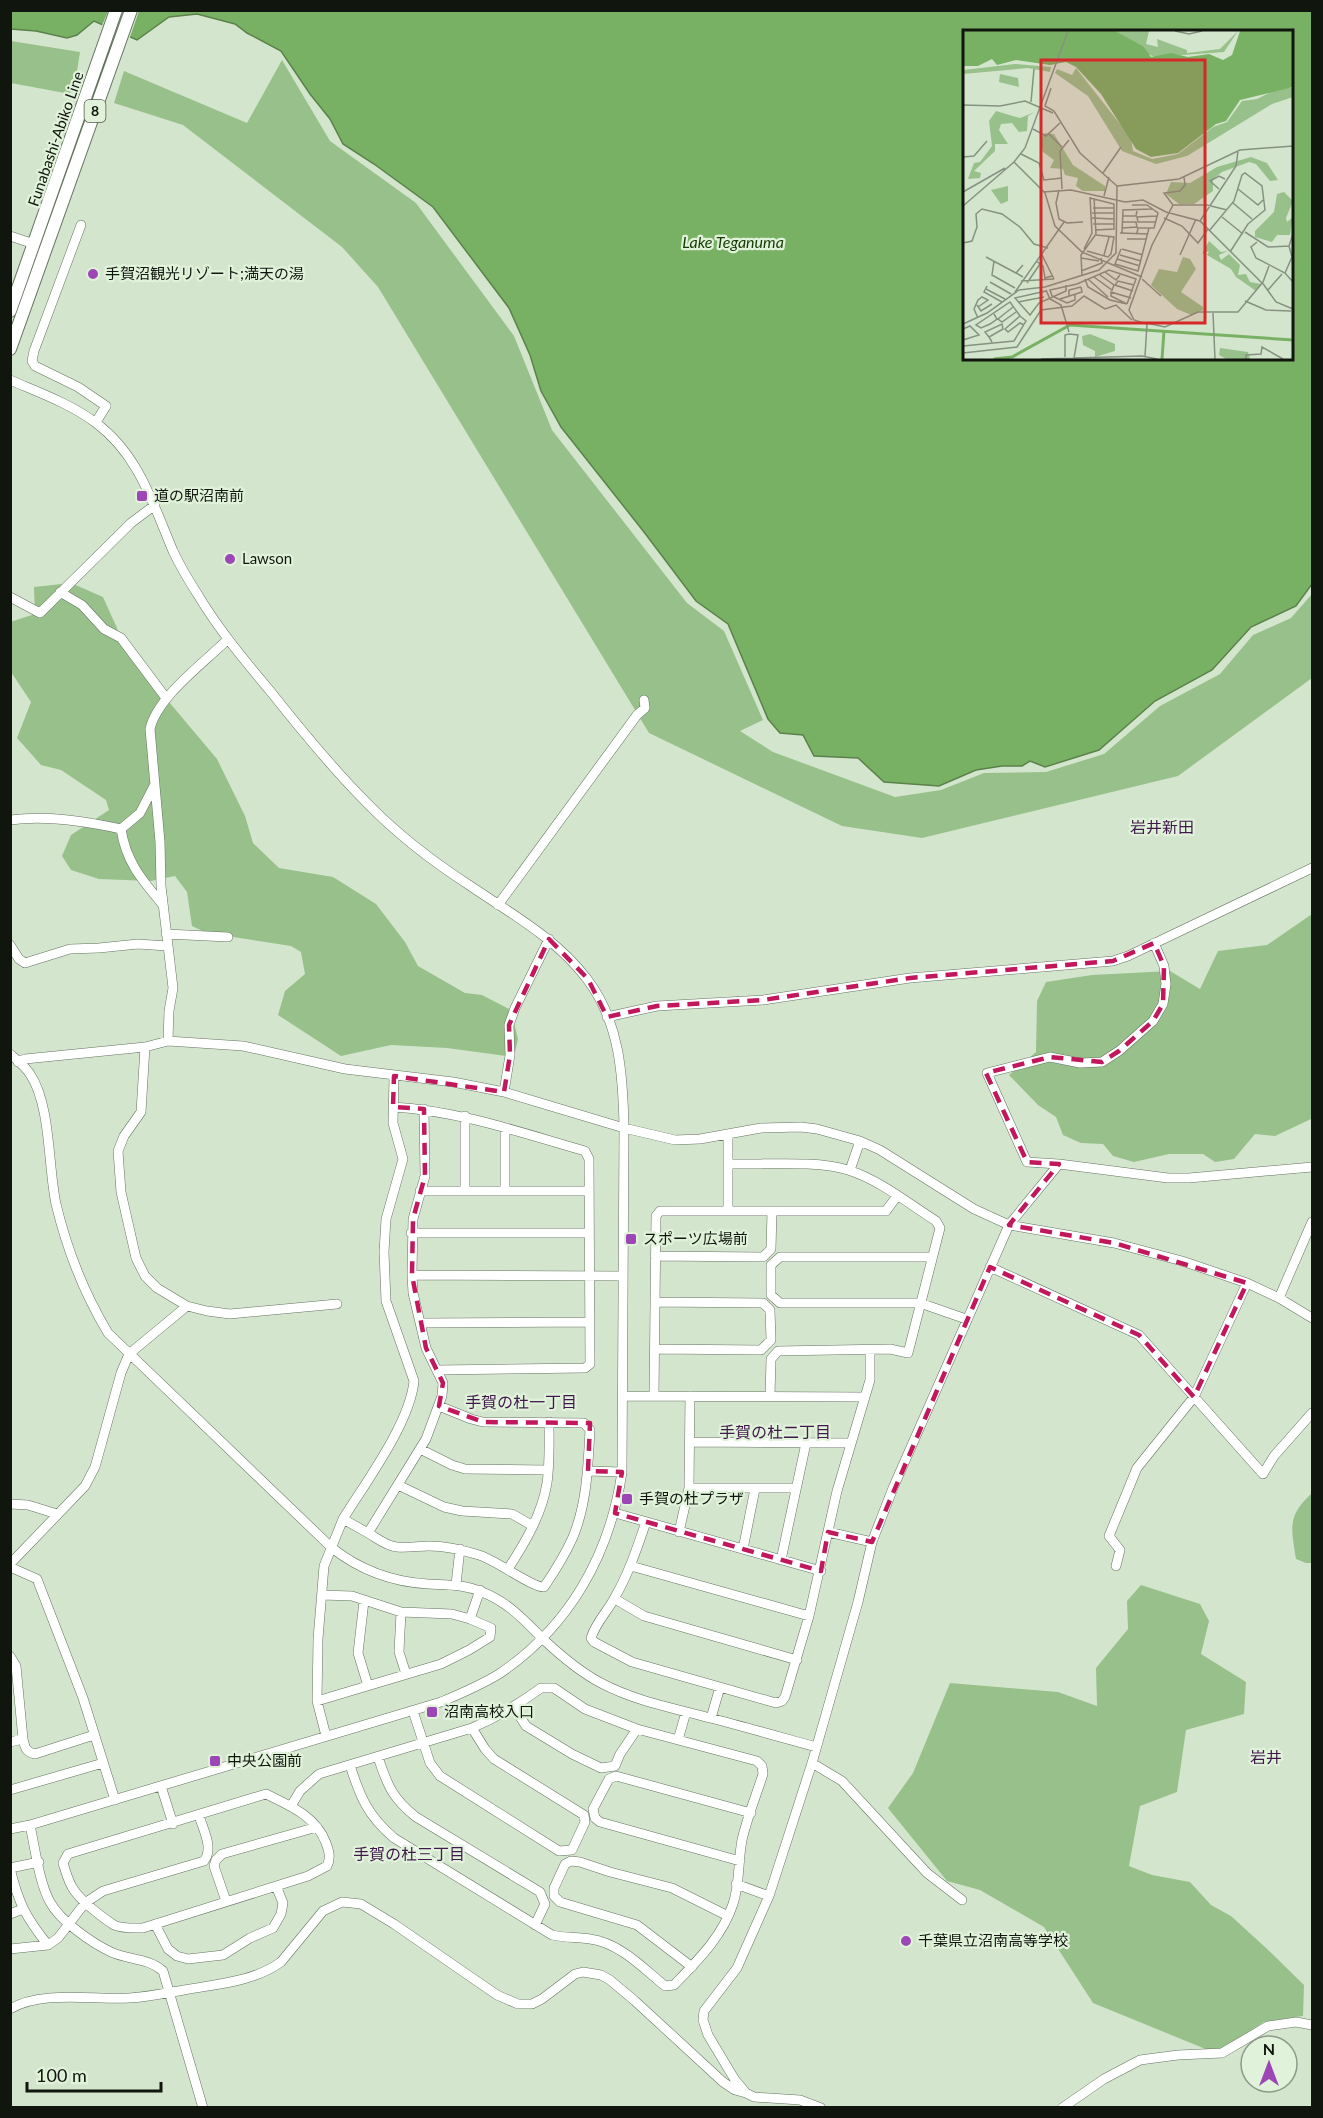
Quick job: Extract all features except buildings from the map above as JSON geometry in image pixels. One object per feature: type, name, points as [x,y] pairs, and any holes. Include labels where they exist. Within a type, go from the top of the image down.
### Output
[{"type":"main road","name":"Funabashi-Abiko Line","points":[[10,311],[116,10]]},
{"type":"main road","name":"Funabashi-Abiko Line","points":[[10,350],[131,10]]},
{"type":"street","points":[[81,225],[32,361],[35,366],[78,387],[106,406],[96,422]]},
{"type":"street","points":[[10,236],[34,244]]},
{"type":"street","points":[[10,380],[72,407],[96,422],[123,448],[136,467],[155,505],[175,554],[198,595],[228,639],[311,742],[367,804],[436,862],[549,939],[588,979],[607,1017],[618,1052],[623,1079],[624,1128],[622,1472],[615,1513],[602,1550],[589,1577],[560,1621],[522,1657],[497,1675],[465,1692],[413,1711],[10,1829]]},
{"type":"street","points":[[10,597],[40,613],[131,523],[155,505]]},
{"type":"street","points":[[60,592],[82,605],[104,628],[122,638],[166,698]]},
{"type":"street","points":[[168,1041],[169,1011],[173,988],[163,905],[150,729],[152,718],[166,698],[228,639]]},
{"type":"street","points":[[498,905],[637,715],[645,708],[644,700]]},
{"type":"street","points":[[10,820],[28,818],[73,821],[121,829],[140,813],[154,786]]},
{"type":"street","points":[[121,829],[124,847],[134,868],[163,905]]},
{"type":"street","points":[[607,1017],[657,1006],[763,1000],[910,978],[1113,961],[1312,868]]},
{"type":"street","points":[[166,934],[228,937]]},
{"type":"street","points":[[504,1092],[510,1055],[509,1025],[549,939]]},
{"type":"street","points":[[1154,943],[1164,966],[1166,984],[1163,1004],[1153,1020],[1119,1051],[1102,1062],[1080,1063],[1050,1057],[987,1073],[1027,1162],[1167,1178],[1312,1167]]},
{"type":"street","points":[[10,945],[25,963],[70,949],[138,944],[167,946]]},
{"type":"street","points":[[18,1062],[26,1059],[145,1047],[168,1041],[243,1047],[345,1069],[453,1082],[504,1092],[624,1128],[675,1140],[700,1139],[761,1128],[801,1127],[836,1133],[860,1141],[897,1160],[974,1209],[1009,1225],[1114,1243],[1182,1261],[1247,1283],[1312,1317]]},
{"type":"street","points":[[145,1047],[141,1112],[124,1136],[118,1151],[121,1192],[136,1258],[144,1276],[158,1288],[187,1306],[230,1314],[337,1305]]},
{"type":"street","points":[[10,1054],[30,1073],[39,1094],[57,1204],[78,1272],[92,1305],[108,1332],[332,1548],[354,1563],[386,1577],[429,1584],[456,1584],[480,1590],[498,1599],[514,1610],[577,1668],[600,1683],[637,1698],[816,1747]]},
{"type":"street","points":[[326,1736],[317,1701],[317,1659],[324,1566],[343,1519],[398,1429],[413,1395],[414,1381],[386,1301],[384,1252],[386,1219],[403,1159],[393,1123],[394,1076]]},
{"type":"street","points":[[393,1107],[424,1109],[465,1116],[585,1151],[589,1159],[590,1364],[585,1368],[437,1370]]},
{"type":"street","points":[[368,1533],[426,1439],[442,1396],[443,1383],[426,1348],[413,1293],[411,1233],[425,1176],[424,1109]]},
{"type":"street","points":[[465,1116],[465,1191]]},
{"type":"street","points":[[505,1128],[505,1191]]},
{"type":"street","points":[[728,1134],[728,1211]]},
{"type":"street","points":[[850,1170],[860,1141]]},
{"type":"street","points":[[728,1164],[826,1165],[850,1170],[936,1221],[940,1228],[908,1353],[890,1350],[778,1350],[771,1359],[770,1396]]},
{"type":"street","points":[[746,2093],[735,2080],[708,2035],[703,2020],[704,2011],[737,1968],[769,1896],[812,1763],[858,1602],[872,1542],[893,1488],[1009,1225],[1059,1164]]},
{"type":"street","points":[[420,1191],[588,1191]]},
{"type":"street","points":[[654,1396],[656,1216],[660,1211],[886,1211],[897,1196]]},
{"type":"street","points":[[655,1256],[763,1257],[771,1249],[772,1211]]},
{"type":"street","points":[[1279,1298],[1312,1222]]},
{"type":"street","points":[[411,1233],[589,1233]]},
{"type":"street","points":[[932,1257],[780,1257],[771,1265],[771,1295],[780,1303],[920,1303],[966,1319]]},
{"type":"street","points":[[990,1267],[1139,1335],[1263,1474],[1274,1456],[1312,1413]]},
{"type":"street","points":[[412,1275],[622,1276]]},
{"type":"street","points":[[1116,1566],[1120,1550],[1109,1536],[1137,1468],[1194,1397],[1247,1283]]},
{"type":"street","points":[[655,1302],[763,1303],[770,1310],[771,1340],[761,1350],[655,1349]]},
{"type":"street","points":[[115,1800],[83,1698],[37,1579],[10,1566],[85,1486],[95,1467],[121,1373],[129,1354],[187,1306]]},
{"type":"street","points":[[421,1323],[590,1322]]},
{"type":"street","points":[[646,1522],[631,1566],[615,1599],[593,1630],[591,1638],[594,1642],[632,1662],[776,1703],[782,1701],[809,1616],[850,1443],[870,1380],[870,1350]]},
{"type":"street","points":[[623,1396],[865,1397]]},
{"type":"street","points":[[679,1532],[689,1488],[690,1396]]},
{"type":"street","points":[[343,1519],[389,1545],[460,1549],[493,1560],[537,1587],[544,1587],[573,1536],[583,1505],[588,1471],[590,1430],[584,1423],[483,1422],[439,1406]]},
{"type":"street","points":[[508,1569],[533,1526],[544,1494],[548,1470],[549,1422]]},
{"type":"street","points":[[690,1442],[850,1443]]},
{"type":"street","points":[[781,1560],[806,1443]]},
{"type":"street","points":[[420,1449],[452,1465],[465,1468],[548,1470]]},
{"type":"street","points":[[588,1471],[622,1472]]},
{"type":"street","points":[[398,1485],[444,1507],[462,1511],[513,1514],[533,1526]]},
{"type":"street","points":[[689,1488],[796,1488]]},
{"type":"street","points":[[743,1549],[755,1489]]},
{"type":"street","points":[[10,1504],[28,1505],[57,1514]]},
{"type":"street","points":[[615,1513],[820,1571]]},
{"type":"street","points":[[828,1532],[872,1542]]},
{"type":"street","points":[[456,1584],[460,1549]]},
{"type":"street","points":[[631,1566],[809,1616]]},
{"type":"street","points":[[470,1619],[480,1590]]},
{"type":"street","points":[[317,1701],[441,1664],[490,1637],[490,1628],[452,1614],[401,1612],[352,1596],[322,1595]]},
{"type":"street","points":[[615,1599],[644,1616],[796,1660]]},
{"type":"street","points":[[364,1600],[358,1653],[368,1686]]},
{"type":"street","points":[[401,1612],[399,1652],[406,1674]]},
{"type":"street","points":[[10,1656],[16,1666],[14,1696],[25,1749],[35,1754],[94,1735]]},
{"type":"street","points":[[291,1806],[300,1791],[320,1774],[472,1728],[514,1707],[541,1688],[546,1687],[554,1688],[585,1709],[637,1729],[758,1761],[762,1766],[763,1774],[742,1840],[734,1902],[728,1916],[714,1942],[692,1967],[674,1985],[665,1986],[621,1950],[589,1938],[552,1935],[394,1838],[378,1825],[363,1803],[351,1766]]},
{"type":"street","points":[[711,1718],[720,1687]]},
{"type":"street","points":[[514,1707],[526,1725],[572,1754],[601,1768],[615,1766],[620,1754],[637,1729]]},
{"type":"street","points":[[413,1711],[430,1763],[446,1782],[559,1851],[572,1850],[585,1822],[584,1815],[494,1759],[472,1728]]},
{"type":"street","points":[[678,1740],[686,1712]]},
{"type":"street","points":[[10,1742],[23,1739]]},
{"type":"street","points":[[378,1757],[393,1794],[416,1817],[540,1892],[545,1904],[535,1925]]},
{"type":"street","points":[[10,1790],[103,1763]]},
{"type":"street","points":[[812,1763],[842,1780],[927,1873],[962,1900]]},
{"type":"street","points":[[740,1861],[600,1822],[593,1809],[609,1779],[616,1776],[751,1813]]},
{"type":"street","points":[[161,1786],[173,1824]]},
{"type":"street","points":[[266,1794],[291,1806],[310,1819],[325,1840],[330,1853],[327,1866],[308,1876],[143,1928],[129,1929],[115,1925],[86,1903],[75,1893],[63,1863],[69,1854],[266,1794]]},
{"type":"street","points":[[10,1949],[48,1945],[58,1938],[86,1903],[103,1891],[204,1861],[208,1856],[209,1848],[199,1815]]},
{"type":"street","points":[[30,1825],[50,1902],[69,1923],[98,1945],[113,1953],[158,1966],[163,1971],[203,2108]]},
{"type":"street","points":[[226,1901],[214,1866],[222,1854],[317,1827]]},
{"type":"street","points":[[692,1967],[637,1925],[560,1902],[554,1896],[554,1888],[565,1864],[571,1861],[580,1862],[672,1888],[728,1916]]},
{"type":"street","points":[[39,1862],[10,1868],[23,1910],[48,1945]]},
{"type":"street","points":[[736,1884],[769,1896]]},
{"type":"street","points":[[155,1924],[168,1949],[177,1956],[188,1959],[223,1955],[250,1938],[273,1928],[281,1914],[283,1903],[276,1886]]},
{"type":"street","points":[[10,2009],[25,2002],[44,1999],[130,1998],[233,1982],[273,1968],[288,1956],[323,1911],[342,1902],[361,1904],[498,1995],[518,2004],[532,2004],[542,2000],[575,1974],[583,1972],[601,1975],[635,2001],[723,2082],[735,2090],[754,2097],[800,2100],[821,2108]]},
{"type":"street","points":[[10,1914],[23,1910]]},
{"type":"street","points":[[1062,2108],[1104,2079],[1140,2060],[1222,2053],[1268,2026],[1296,2022],[1312,2025]]},
{"type":"highlighted area","points":[[549,939],[588,979],[607,1017],[657,1006],[763,1000],[910,978],[1113,961],[1154,943],[1164,966],[1163,1004],[1153,1021],[1119,1051],[1102,1062],[1050,1057],[986,1073],[1027,1162],[1059,1164],[1009,1225],[1114,1243],[1247,1283],[1194,1397],[1139,1335],[990,1267],[872,1542],[828,1532],[821,1571],[615,1513],[622,1472],[588,1471],[590,1423],[483,1422],[439,1406],[443,1383],[426,1348],[412,1275],[413,1219],[425,1176],[424,1109],[393,1107],[394,1076],[504,1092],[510,1055],[509,1025]]},
{"type":"shaded area","points":[[11,41],[80,52],[76,78],[70,94],[11,83]]},
{"type":"shaded area","points":[[282,60],[330,141],[416,203],[514,336],[552,430],[687,603],[724,631],[763,720],[740,731],[773,752],[895,797],[941,790],[984,773],[1046,772],[1104,754],[1160,706],[1220,674],[1253,635],[1291,618],[1312,594],[1312,678],[1178,776],[922,838],[842,826],[649,733],[378,287],[342,247],[183,125],[114,103],[124,71],[247,123]]},
{"type":"shaded area","points":[[71,583],[103,597],[117,628],[121,645],[217,759],[245,816],[253,843],[279,868],[333,877],[376,904],[405,942],[418,966],[465,993],[482,995],[511,1010],[518,1039],[514,1057],[447,1048],[391,1045],[341,1056],[278,1015],[285,991],[305,974],[301,952],[291,946],[207,933],[192,926],[187,892],[175,876],[151,881],[99,879],[71,870],[62,856],[71,835],[109,810],[106,800],[61,770],[41,765],[17,738],[31,702],[11,672],[10,622],[35,614],[34,587]]},
{"type":"shaded area","points":[[1312,914],[1311,1119],[1275,1136],[1255,1134],[1234,1159],[1215,1162],[1203,1154],[1169,1154],[1134,1162],[1113,1156],[1103,1144],[1081,1143],[1063,1135],[1056,1117],[1038,1105],[1009,1075],[1036,1052],[1037,1001],[1046,982],[1092,975],[1170,971],[1200,989],[1218,951],[1267,945]]},
{"type":"shaded area","points":[[1312,1493],[1312,1563],[1306,1563],[1296,1559],[1292,1530],[1298,1509]]},
{"type":"shaded area","points":[[1141,1585],[1200,1604],[1209,1621],[1201,1654],[1246,1682],[1244,1714],[1186,1730],[1177,1792],[1140,1806],[1129,1866],[1152,1875],[1190,1882],[1211,1905],[1231,1916],[1304,1985],[1303,2016],[1264,2022],[1245,2034],[1239,2034],[1239,2038],[1220,2050],[1208,2050],[1093,2003],[1044,1927],[980,1890],[947,1881],[888,1808],[913,1773],[950,1683],[1058,1692],[1097,1706],[1096,1668],[1128,1629],[1127,1601]]},
{"type":"water","name":"Lake Teganuma","points":[[10,11],[1312,11],[1312,584],[1296,606],[1251,627],[1212,670],[1155,701],[1099,750],[1045,767],[1030,761],[1022,766],[976,770],[939,786],[884,782],[858,758],[814,756],[803,735],[780,733],[768,719],[728,624],[696,601],[561,427],[541,391],[530,355],[509,308],[433,207],[343,144],[330,119],[281,51],[235,24],[197,14],[169,17],[137,40],[94,21],[77,35],[67,38],[36,31],[11,29]]},
{"type":"pier","points":[[108,11],[139,11],[129,40],[101,28]]},
{"type":"place","name":"手賀沼観光リゾート;満天の湯","points":[[93,274]]},
{"type":"place","name":"道の駅沼南前","points":[[142,496]]},
{"type":"place","name":"Lawson","points":[[230,559]]},
{"type":"place","name":"スポーツ広場前","points":[[631,1239]]},
{"type":"place","name":"手賀の杜プラザ","points":[[627,1499]]},
{"type":"place","name":"沼南高校入口","points":[[432,1712]]},
{"type":"place","name":"中央公園前","points":[[215,1761]]},
{"type":"place","name":"千葉県立沼南高等学校","points":[[906,1941]]},
{"type":"district","name":"岩井新田","points":[[1162,827]]},
{"type":"district","name":"手賀の杜一丁目","points":[[521,1402]]},
{"type":"district","name":"手賀の杜二丁目","points":[[775,1432]]},
{"type":"district","name":"岩井","points":[[1266,1757]]},
{"type":"district","name":"手賀の杜三丁目","points":[[409,1854]]}]
